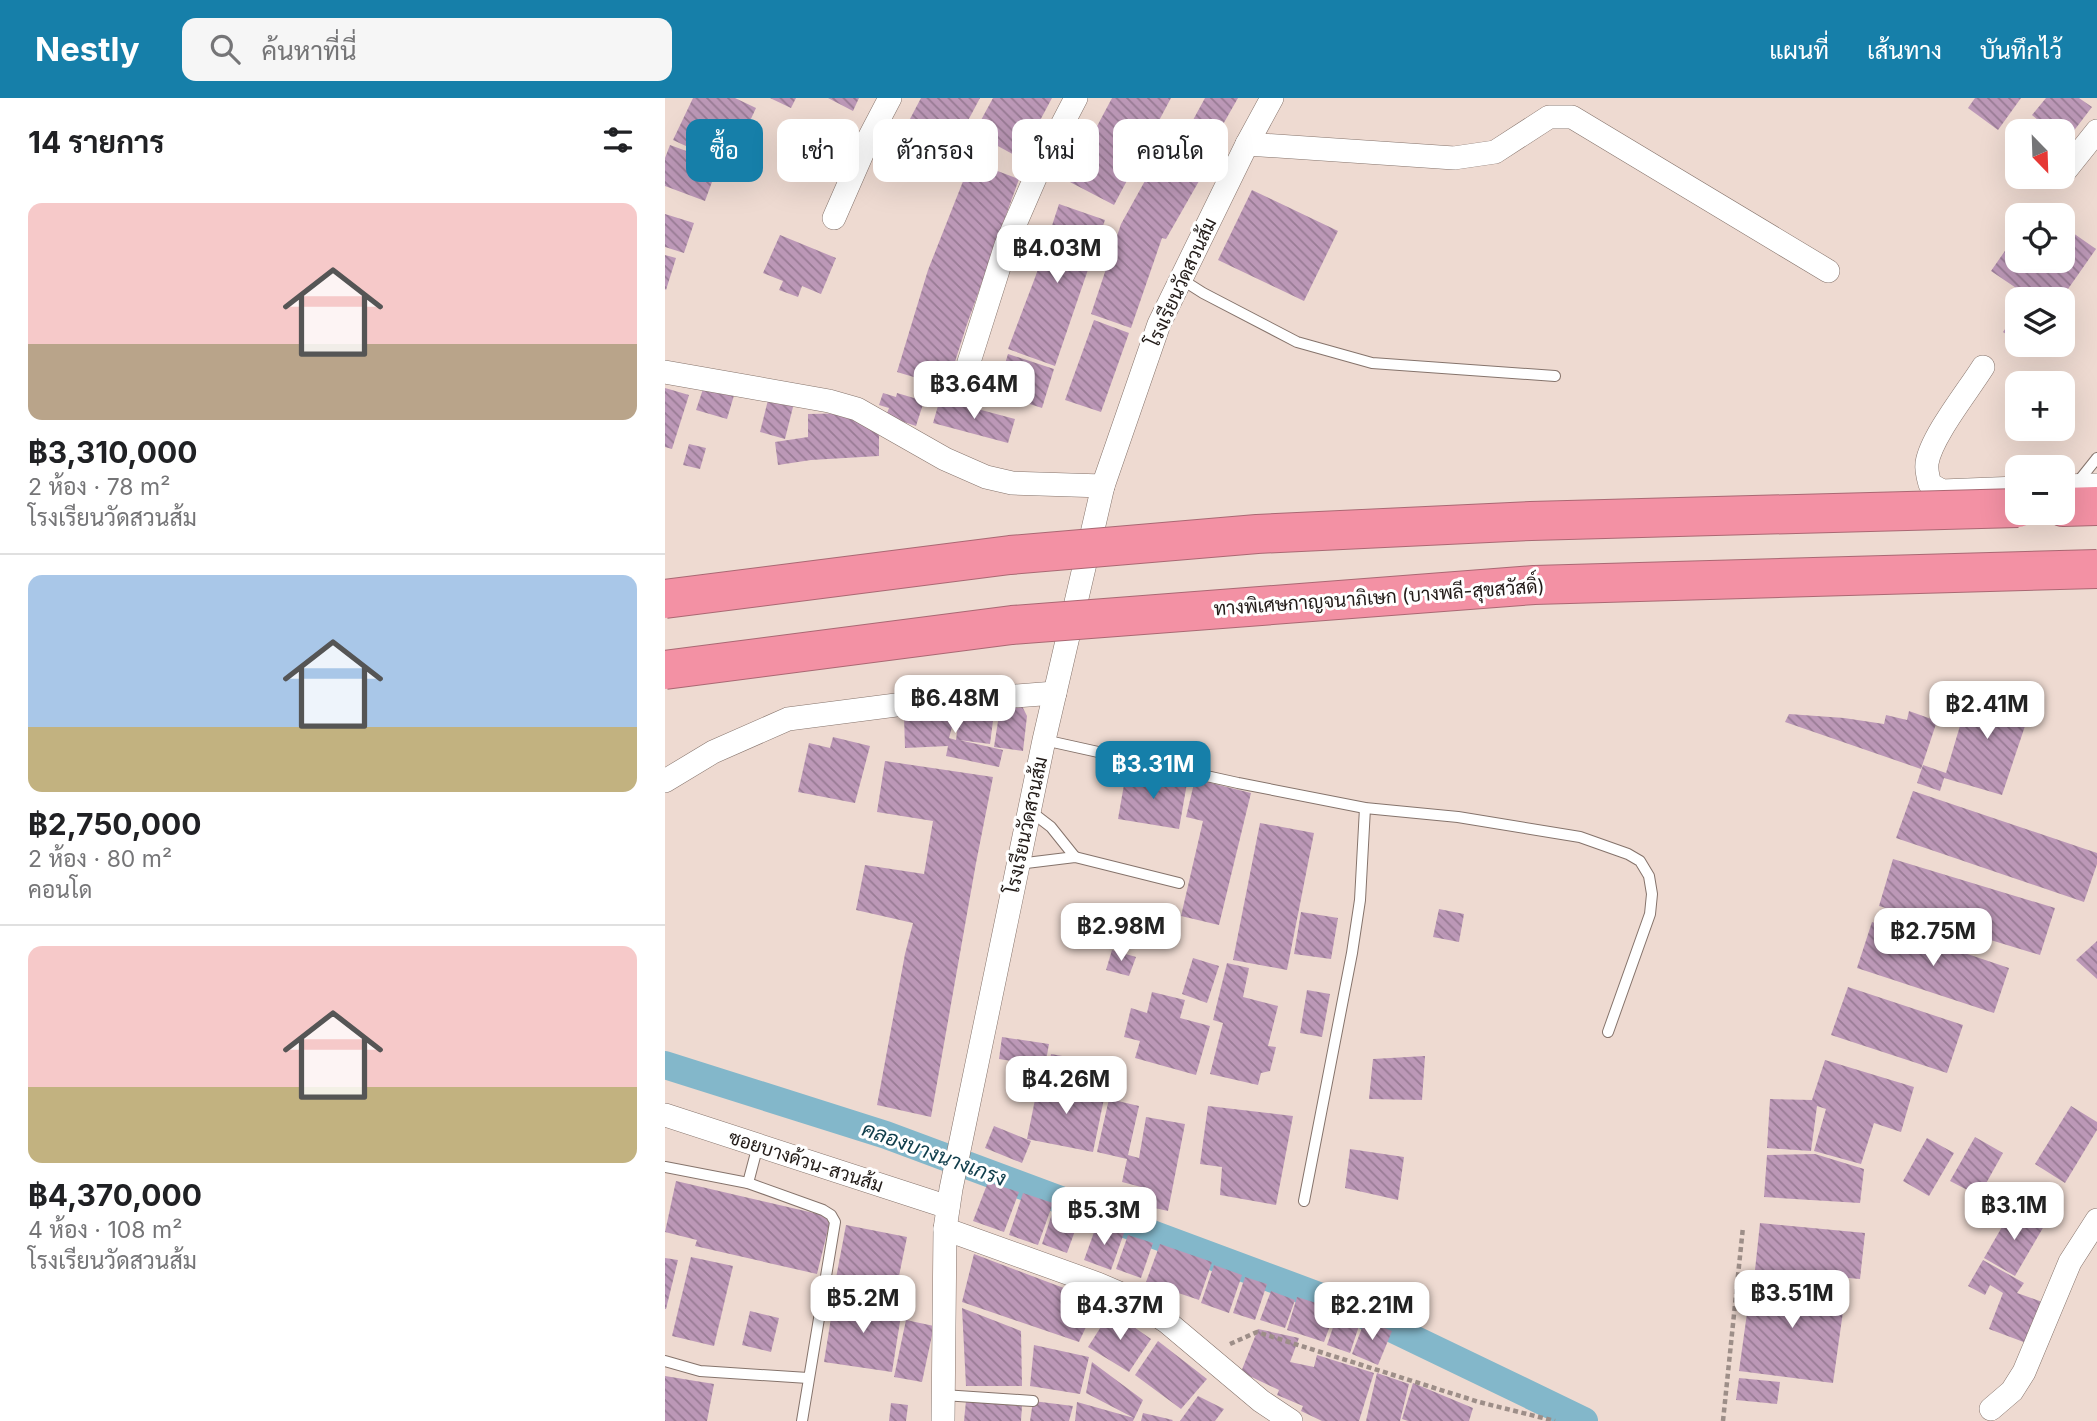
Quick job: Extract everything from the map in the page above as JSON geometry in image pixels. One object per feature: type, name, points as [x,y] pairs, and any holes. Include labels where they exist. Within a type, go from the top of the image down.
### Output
[{"type":"highway","points":[[665,598],[1010,555],[1257,534],[1545,521],[2005,508]]},
{"type":"highway","name":"ทางพิเศษกาญจนาภิเษก (บางพลี-สุขสวัสดิ์)","points":[[665,670],[1012,625],[1534,585],[2097,569]]},
{"type":"street","points":[[834,218],[869,138],[890,98]]},
{"type":"street","points":[[963,382],[1006,245],[1039,169],[1076,98]]},
{"type":"street","name":"โรงเรียนวัดสวนส้ม","points":[[943,1421],[948,1208],[1044,740],[1103,486],[1159,324],[1272,98]]},
{"type":"street","points":[[1247,144],[1454,158],[1495,152],[1549,117],[1572,117],[1828,271]]},
{"type":"street","points":[[2075,158],[2097,131]]},
{"type":"street","points":[[1983,367],[1937,438],[1927,461],[1927,474],[1930,484],[1942,491],[2005,489]]},
{"type":"street","points":[[665,372],[829,401],[857,409],[945,459],[986,477],[1012,483],[1103,486]]},
{"type":"street","points":[[665,781],[713,751],[788,719],[896,705],[1055,693]]},
{"type":"street","name":"ซอยบางด้วน-สวนส้ม","points":[[665,1115],[948,1208],[1133,1299],[1167,1322],[1261,1401],[1291,1421]]},
{"type":"street","points":[[1991,1409],[2012,1391],[2024,1372],[2070,1262],[2097,1220]]},
{"type":"lane","points":[[1181,279],[1297,342],[1372,363],[1555,376]]},
{"type":"lane","points":[[2079,494],[2097,458]]},
{"type":"lane","points":[[1044,740],[1365,808],[1458,817],[1580,837],[1628,854],[1640,862],[1649,876],[1652,894],[1650,914],[1608,1032]]},
{"type":"lane","points":[[1304,1200],[1352,953],[1360,900],[1365,808]]},
{"type":"lane","points":[[1029,810],[1051,827],[1075,858]]},
{"type":"lane","points":[[1018,864],[1075,858],[1179,883]]},
{"type":"lane","points":[[748,1183],[758,1145]]},
{"type":"lane","points":[[665,1167],[748,1183],[823,1210],[831,1215],[835,1222],[802,1421]]},
{"type":"lane","points":[[665,1361],[700,1371],[808,1378]]},
{"type":"lane","points":[[943,1395],[1033,1401]]},
{"type":"path","points":[[1723,1421],[1743,1227]]},
{"type":"path","points":[[1207,1355],[1257,1332],[1479,1402],[1555,1421]]},
{"type":"building","points":[[693,98],[735,98],[756,108],[751,119],[686,119],[686,146],[673,140]]},
{"type":"building","points":[[770,98],[796,98],[791,108]]},
{"type":"building","points":[[828,98],[859,98],[853,111]]},
{"type":"building","points":[[921,98],[980,98],[969,119],[910,119]]},
{"type":"building","points":[[993,98],[1052,98],[1041,119],[1012,119],[1012,154],[998,146],[998,119],[982,119]]},
{"type":"building","points":[[1112,98],[1171,98],[1160,119],[1113,119],[1113,182],[1126,182],[1114,205],[1070,182],[1099,182],[1099,123]]},
{"type":"building","points":[[1205,98],[1238,98],[1226,119],[1194,119]]},
{"type":"building","points":[[1975,98],[2021,98],[1998,130],[1968,108]]},
{"type":"building","points":[[2046,98],[2079,98],[2092,107],[2075,129],[2075,119],[2037,119],[2032,115]]},
{"type":"building","points":[[670,145],[686,151],[686,182],[712,182],[705,201],[665,186],[665,158]]},
{"type":"building","points":[[998,171],[1012,176],[1012,182],[1018,182],[947,387],[897,372],[928,270],[963,182],[998,182]]},
{"type":"building","points":[[1144,182],[1198,182],[1166,239],[1162,238],[1131,328],[1091,314],[1121,224]]},
{"type":"building","points":[[1252,190],[1338,231],[1304,301],[1218,260]]},
{"type":"building","points":[[1059,204],[1105,220],[1055,366],[1008,349]]},
{"type":"building","points":[[665,214],[694,223],[684,253],[665,247]]},
{"type":"building","points":[[2075,234],[2096,249],[2069,287],[2015,287],[1991,271],[2005,251],[2005,273],[2075,273]]},
{"type":"building","points":[[780,235],[836,258],[821,294],[802,286],[798,297],[779,290],[783,281],[763,273]]},
{"type":"building","points":[[665,255],[676,258],[666,290],[665,289]]},
{"type":"building","points":[[1094,320],[1129,333],[1101,412],[1065,400]]},
{"type":"building","points":[[1008,354],[1054,369],[1042,408],[996,393]]},
{"type":"building","points":[[705,383],[735,392],[727,419],[696,410]]},
{"type":"building","points":[[665,388],[689,395],[672,449],[665,447]]},
{"type":"building","points":[[883,393],[896,397],[897,393],[924,401],[916,426],[886,416],[889,408],[879,405]]},
{"type":"building","points":[[769,396],[794,403],[785,439],[760,432]]},
{"type":"building","points":[[940,399],[1015,419],[1008,443],[933,423]]},
{"type":"building","points":[[858,413],[879,425],[879,456],[778,465],[775,442],[808,437],[808,414]]},
{"type":"building","points":[[689,444],[706,448],[700,469],[683,465]]},
{"type":"building","points":[[2004,684],[2043,696],[2037,717],[2028,717],[2002,795],[1944,778],[1940,791],[1917,783],[1923,765],[1946,773],[1970,692],[1999,701]]},
{"type":"building","points":[[1001,702],[1021,704],[1027,716],[1023,751],[994,747]]},
{"type":"building","points":[[960,709],[994,713],[990,744],[959,740],[1003,750],[999,767],[946,756],[948,746],[905,748],[904,715],[956,713],[949,738],[956,740]]},
{"type":"building","points":[[1909,711],[1937,721],[1921,769],[1785,722],[1789,714],[1884,724],[1886,715],[1907,720]]},
{"type":"building","points":[[833,737],[870,746],[855,803],[798,792],[809,743],[830,748]]},
{"type":"building","points":[[885,761],[993,777],[931,1117],[877,1105],[913,923],[856,910],[865,865],[924,874],[933,821],[877,812]]},
{"type":"building","points":[[1126,773],[1187,783],[1179,829],[1118,819]]},
{"type":"building","points":[[1195,779],[1251,793],[1219,925],[1181,916],[1203,821],[1186,817]]},
{"type":"building","points":[[1913,791],[2097,853],[2097,864],[2084,902],[1896,838]]},
{"type":"building","points":[[1260,823],[1314,833],[1287,970],[1233,960]]},
{"type":"building","points":[[1893,859],[2055,908],[2040,955],[1879,906]]},
{"type":"building","points":[[1439,909],[1464,914],[1459,942],[1433,937]]},
{"type":"building","points":[[1301,912],[1338,918],[1331,959],[1294,954]]},
{"type":"building","points":[[1872,922],[2009,968],[1994,1013],[1857,968]]},
{"type":"building","points":[[2097,941],[2097,979],[2076,960]]},
{"type":"building","points":[[1112,950],[1136,957],[1129,976],[1106,970]]},
{"type":"building","points":[[1193,958],[1219,966],[1207,1003],[1182,994]]},
{"type":"building","points":[[1227,963],[1249,968],[1243,997],[1278,1006],[1268,1046],[1276,1047],[1270,1071],[1261,1073],[1258,1085],[1210,1074],[1223,1023],[1213,1020]]},
{"type":"building","points":[[1848,987],[1963,1025],[1947,1073],[1831,1035]]},
{"type":"building","points":[[1307,990],[1330,994],[1322,1037],[1300,1033]]},
{"type":"building","points":[[1152,992],[1185,1000],[1180,1018],[1210,1026],[1196,1075],[1135,1058],[1140,1041],[1124,1037],[1131,1008],[1147,1013]]},
{"type":"building","points":[[1002,1037],[1049,1044],[1045,1066],[999,1059]]},
{"type":"building","points":[[1051,1054],[1124,1067],[1119,1092],[1047,1078]]},
{"type":"building","points":[[1425,1056],[1422,1100],[1369,1099],[1373,1059]]},
{"type":"building","points":[[1825,1060],[1914,1087],[1901,1132],[1874,1123],[1861,1164],[1814,1151],[1826,1109],[1817,1106],[1811,1151],[1767,1148],[1770,1099],[1812,1100]]},
{"type":"building","points":[[1039,1080],[1105,1094],[1093,1152],[1027,1139]]},
{"type":"building","points":[[1109,1099],[1139,1106],[1128,1155],[1139,1158],[1146,1117],[1185,1124],[1168,1211],[1137,1204],[1141,1187],[1122,1182],[1127,1159],[1097,1152]]},
{"type":"building","points":[[1208,1106],[1293,1116],[1276,1205],[1220,1195],[1222,1167],[1200,1164]]},
{"type":"building","points":[[2071,1106],[2097,1122],[2097,1130],[2065,1183],[2035,1164]]},
{"type":"building","points":[[994,1126],[1031,1141],[1022,1163],[985,1148]]},
{"type":"building","points":[[1975,1137],[2003,1153],[1979,1196],[1950,1181]]},
{"type":"building","points":[[1927,1138],[1954,1153],[1929,1196],[1903,1181]]},
{"type":"building","points":[[1350,1149],[1404,1157],[1398,1200],[1345,1188]]},
{"type":"building","points":[[1815,1154],[1864,1169],[1860,1203],[1764,1197],[1767,1155]]},
{"type":"building","points":[[676,1181],[831,1217],[817,1274],[695,1246],[697,1240],[665,1232]]},
{"type":"building","points":[[988,1182],[1019,1192],[1004,1232],[973,1221]]},
{"type":"building","points":[[1023,1193],[1053,1203],[1038,1245],[1009,1235]]},
{"type":"building","points":[[1055,1205],[1081,1214],[1067,1253],[1042,1244]]},
{"type":"building","points":[[2013,1208],[2044,1226],[2015,1276],[1984,1258]]},
{"type":"building","points":[[1760,1223],[1865,1233],[1860,1279],[1755,1270]]},
{"type":"building","points":[[1097,1224],[1124,1233],[1111,1270],[1084,1260]]},
{"type":"building","points":[[846,1225],[907,1237],[893,1305],[833,1294]]},
{"type":"building","points":[[1128,1235],[1153,1243],[1141,1278],[1116,1269]]},
{"type":"building","points":[[1160,1244],[1212,1262],[1199,1300],[1146,1282]]},
{"type":"building","points":[[974,1254],[1098,1301],[1079,1342],[962,1302]]},
{"type":"building","points":[[691,1257],[733,1266],[714,1346],[672,1336]]},
{"type":"building","points":[[665,1258],[678,1260],[666,1309],[665,1309]]},
{"type":"building","points":[[1983,1260],[2024,1283],[2017,1293],[2045,1303],[2029,1344],[1989,1329],[2003,1293],[1990,1285],[1985,1295],[1968,1286]]},
{"type":"building","points":[[1214,1265],[1242,1275],[1229,1313],[1201,1303]]},
{"type":"building","points":[[1245,1277],[1267,1284],[1255,1320],[1233,1313]]},
{"type":"building","points":[[1752,1277],[1846,1290],[1833,1383],[1739,1371]]},
{"type":"building","points":[[1271,1291],[1295,1300],[1285,1328],[1260,1320]]},
{"type":"building","points":[[1297,1297],[1326,1306],[1324,1311],[1334,1315],[1324,1342],[1287,1330]]},
{"type":"building","points":[[834,1299],[902,1309],[892,1372],[824,1362]]},
{"type":"building","points":[[962,1308],[1021,1331],[1022,1386],[966,1386]]},
{"type":"building","points":[[1339,1310],[1362,1317],[1350,1353],[1327,1345]]},
{"type":"building","points":[[750,1311],[779,1318],[771,1352],[742,1345]]},
{"type":"building","points":[[1111,1311],[1151,1339],[1129,1372],[1088,1347]]},
{"type":"building","points":[[906,1320],[934,1326],[922,1382],[894,1377]]},
{"type":"building","points":[[1365,1320],[1392,1331],[1378,1365],[1352,1354]]},
{"type":"building","points":[[1258,1329],[1299,1338],[1290,1362],[1314,1367],[1317,1355],[1374,1373],[1359,1421],[1322,1421],[1301,1411],[1303,1406],[1277,1395],[1279,1390],[1241,1372]]},
{"type":"building","points":[[1158,1341],[1207,1379],[1181,1409],[1135,1375]]},
{"type":"building","points":[[1034,1345],[1089,1357],[1080,1394],[1030,1386]]},
{"type":"building","points":[[1092,1362],[1143,1400],[1133,1421],[1075,1421],[1077,1402],[1134,1418],[1086,1393]]},
{"type":"building","points":[[1377,1373],[1409,1384],[1400,1421],[1366,1421]]},
{"type":"building","points":[[665,1376],[714,1384],[707,1421],[665,1421]]},
{"type":"building","points":[[1739,1378],[1780,1382],[1777,1404],[1736,1400]]},
{"type":"building","points":[[1413,1383],[1473,1408],[1469,1421],[1402,1419]]},
{"type":"building","points":[[1198,1396],[1224,1409],[1215,1421],[1180,1421]]},
{"type":"building","points":[[966,1401],[1022,1406],[1021,1421],[964,1421]]},
{"type":"building","points":[[1033,1401],[1073,1406],[1069,1421],[1030,1421]]},
{"type":"building","points":[[891,1403],[908,1405],[906,1421],[889,1421]]},
{"type":"building","points":[[1143,1413],[1173,1420],[1141,1421]]},
{"type":"waterway","name":"คลองบางนางเกรง","points":[[665,1065],[886,1135],[1343,1305],[1584,1421]]}]
